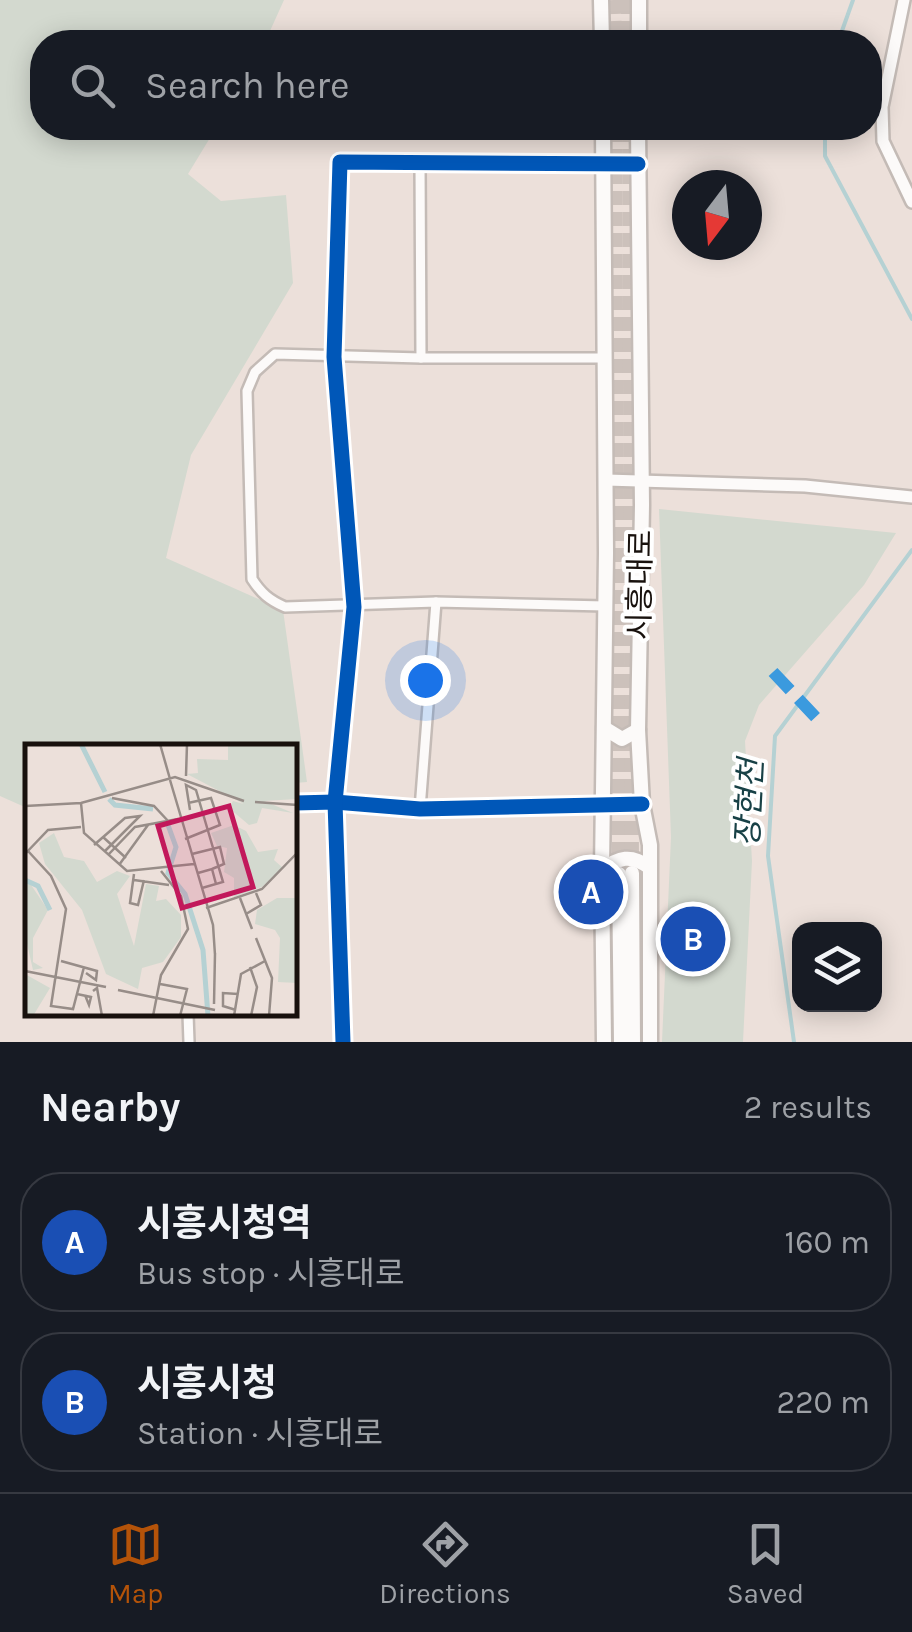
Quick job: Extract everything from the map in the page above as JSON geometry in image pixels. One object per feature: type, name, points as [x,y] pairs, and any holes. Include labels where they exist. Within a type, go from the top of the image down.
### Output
[{"type":"main road","points":[[602,0],[602,30]]},
{"type":"main road","points":[[639,0],[639,30]]},
{"type":"main road","name":"시흥대로","points":[[603,140],[604,1042]]},
{"type":"main road","name":"시흥대로","points":[[638,140],[642,481],[638,730],[642,804],[650,845],[650,1042]]},
{"type":"main road","points":[[604,728],[622,739],[638,730]]},
{"type":"main road","points":[[602,870],[614,860],[627,857],[650,867]]},
{"type":"main road","points":[[621,1042],[626,874],[633,1042]]},
{"type":"street","points":[[904,0],[882,107],[883,141],[912,202]]},
{"type":"street","points":[[343,1042],[335,802],[354,607],[334,357],[340,162],[638,164]]},
{"type":"street","points":[[420,163],[422,358]]},
{"type":"street","points":[[604,358],[275,354],[262,364],[247,392],[252,579],[267,599],[285,607],[436,602],[606,606]]},
{"type":"street","points":[[606,480],[805,486],[912,497]]},
{"type":"street","points":[[420,809],[436,602]]},
{"type":"street","points":[[298,803],[420,809],[642,804]]},
{"type":"street","points":[[188,1017],[189,1042]]},
{"type":"shaded area","points":[[0,0],[284,0],[270,30],[30,30],[30,140],[209,140],[188,174],[221,201],[286,195],[293,283],[191,455],[166,558],[283,610],[307,782],[298,783],[298,744],[25,744],[25,807],[0,796]]},
{"type":"shaded area","points":[[659,509],[896,533],[864,585],[759,705],[745,741],[752,861],[743,1042],[662,1042],[671,837]]},
{"type":"waterway","name":"장현천","points":[[842,30],[853,0]]},
{"type":"waterway","name":"장현천","points":[[825,140],[825,156],[912,319]]},
{"type":"waterway","name":"장현천","points":[[794,1042],[768,856],[775,736],[912,550]]},
{"type":"tunnel","points":[[614,0],[615,30]]},
{"type":"tunnel","points":[[628,0],[628,30]]},
{"type":"tunnel","points":[[615,140],[619,872]]},
{"type":"tunnel","points":[[629,140],[632,867]]},
{"type":"marked path","points":[[773,672],[823,725]]},
{"type":"cycle path","points":[[343,1042],[335,802],[354,607],[334,357],[340,162],[638,164]]},
{"type":"cycle path","points":[[298,803],[420,809],[642,804]]},
{"type":"place","name":"시흥시청역","points":[[591,892]]},
{"type":"place","name":"시흥시청","points":[[693,939]]}]
